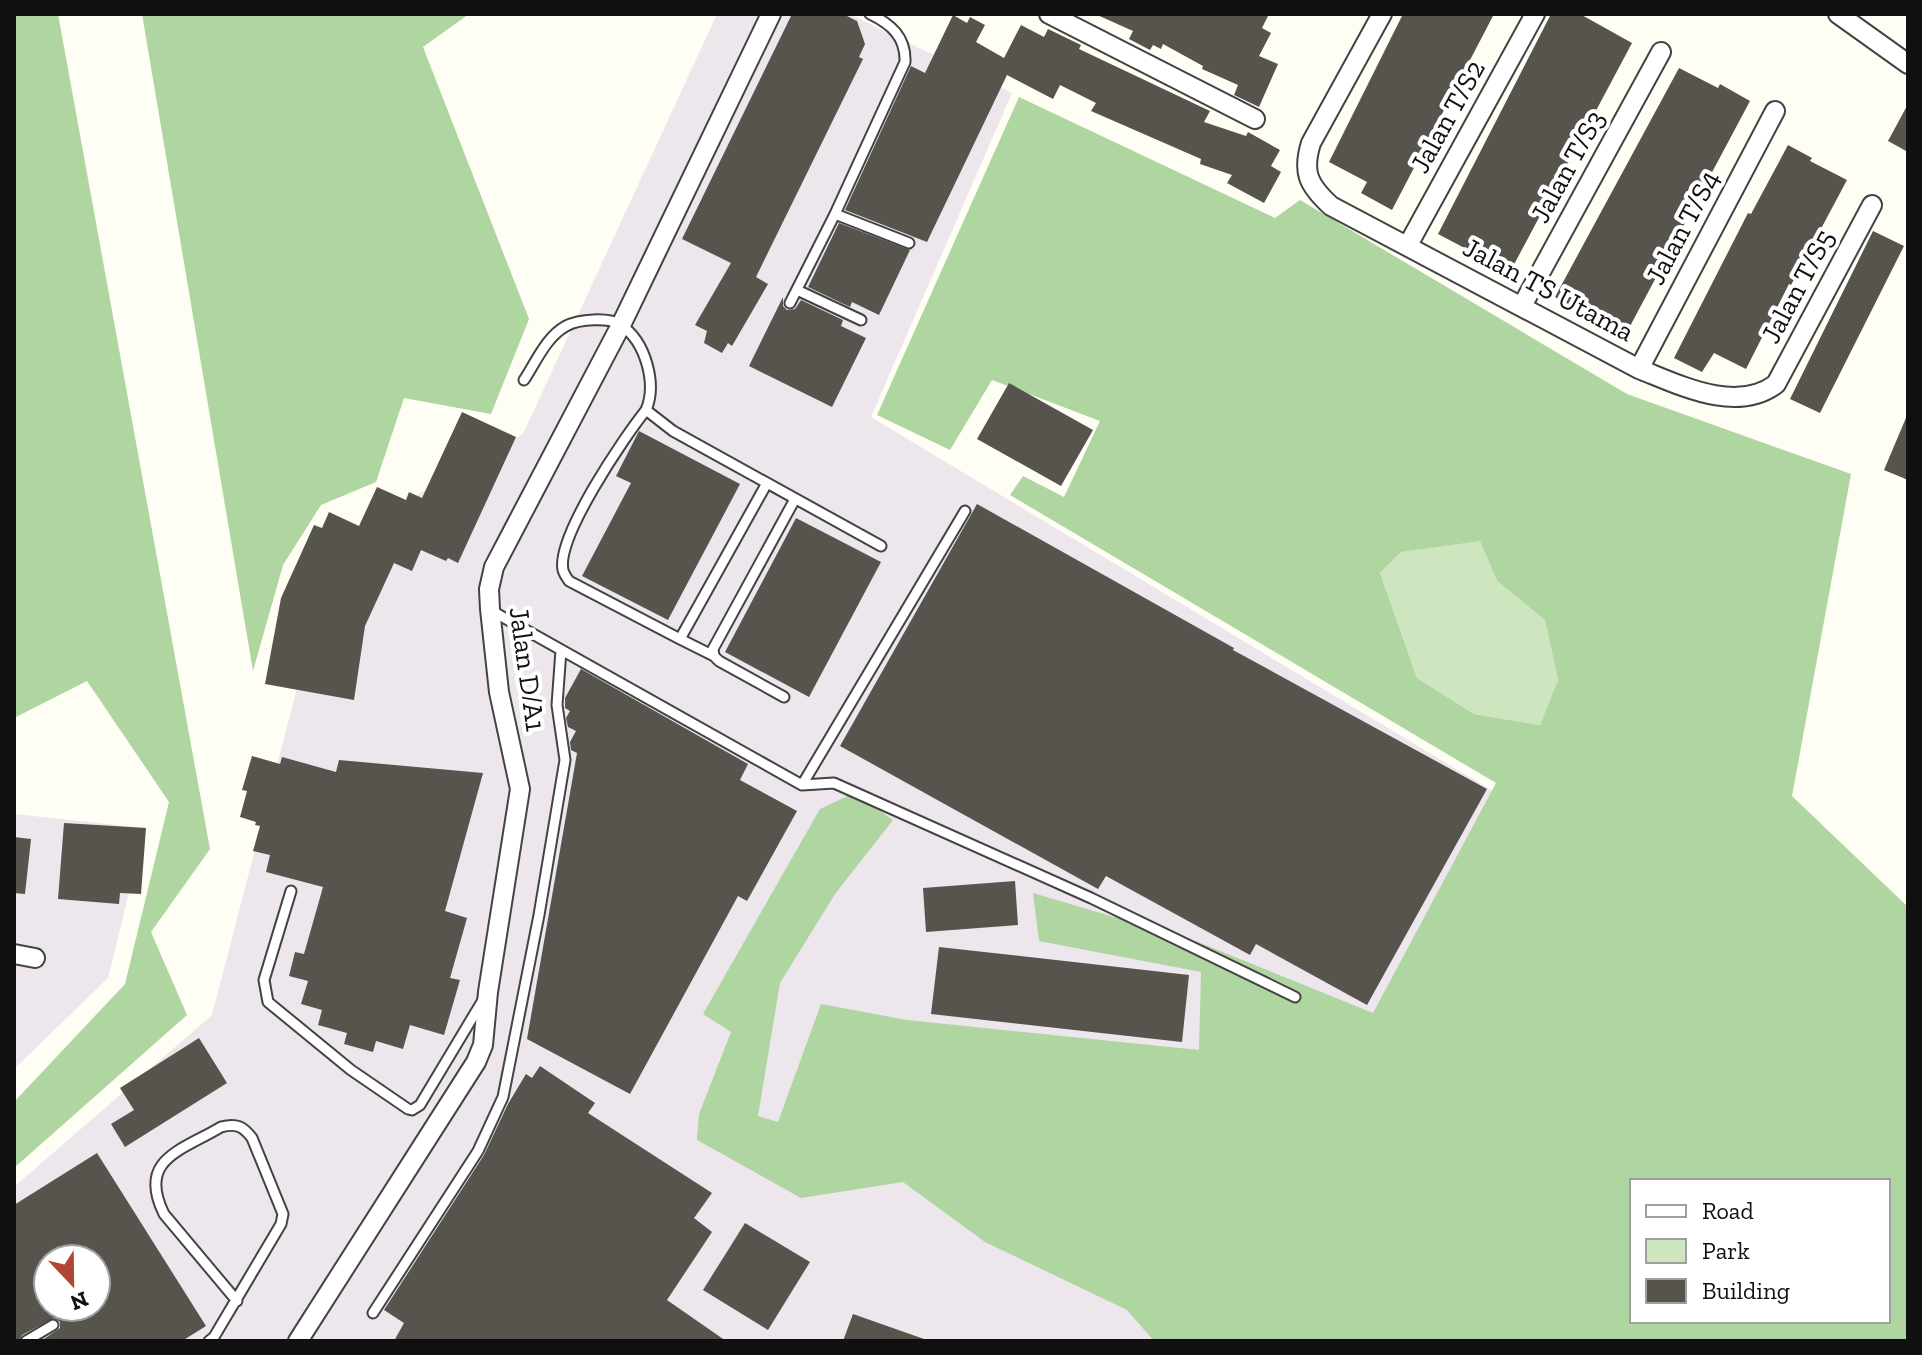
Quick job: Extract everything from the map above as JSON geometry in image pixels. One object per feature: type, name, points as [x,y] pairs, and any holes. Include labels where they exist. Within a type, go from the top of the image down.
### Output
[{"type":"street","name":"Jalan D/A1","points":[[298,1341],[476,1062],[483,1045],[488,992],[520,789],[499,692],[489,589],[494,567],[621,325],[771,14]]},
{"type":"street","points":[[1049,14],[1255,119]]},
{"type":"street","name":"Jalan TS Utama","points":[[1382,14],[1311,143],[1305,163],[1317,193],[1331,206],[1639,369],[1721,396],[1740,398],[1767,391]]},
{"type":"street","name":"Jalan T/S2","points":[[1408,245],[1535,14]]},
{"type":"street","points":[[1838,14],[1908,64]]},
{"type":"street","name":"Jalan T/S3","points":[[1522,306],[1661,52]]},
{"type":"street","name":"Jalan T/S4","points":[[1639,369],[1775,111]]},
{"type":"street","name":"Jalan T/S5","points":[[1767,391],[1782,374],[1872,205]]},
{"type":"street","points":[[14,954],[35,958]]},
{"type":"lane","points":[[790,303],[905,62],[902,40],[885,21],[870,14]]},
{"type":"lane","points":[[835,214],[909,243]]},
{"type":"lane","points":[[797,290],[861,320]]},
{"type":"lane","points":[[524,380],[548,341],[567,325],[602,320],[621,325],[637,344],[652,385],[651,399],[613,454],[575,523],[563,560],[563,571],[569,581],[714,656],[784,697]]},
{"type":"lane","points":[[646,410],[673,431],[881,546]]},
{"type":"lane","points":[[680,639],[767,483]]},
{"type":"lane","points":[[714,656],[715,640],[795,499]]},
{"type":"lane","points":[[802,785],[965,511]]},
{"type":"lane","points":[[490,609],[802,785],[834,783],[1091,898],[1295,997]]},
{"type":"lane","points":[[373,1313],[478,1151],[503,1097],[565,760],[557,705],[561,650]]},
{"type":"lane","points":[[291,891],[264,980],[268,1002],[351,1070],[408,1109],[420,1105],[488,992]]},
{"type":"lane","points":[[209,1341],[237,1301],[281,1224],[283,1214],[252,1138],[245,1129],[231,1125],[221,1127],[164,1161],[154,1177],[154,1185],[155,1197],[164,1214],[237,1301]]},
{"type":"lane","points":[[26,1341],[53,1325]]},
{"type":"shaded area","points":[[717,14],[849,14],[1012,93],[871,417],[1536,817],[1262,1341],[14,1341],[14,1187],[212,1015],[335,542],[523,434]]},
{"type":"shaded area","points":[[14,814],[145,828],[108,978],[14,1069]]},
{"type":"green space","points":[[14,14],[58,14],[210,849],[151,932],[187,1015],[14,1168],[14,1102],[125,984],[169,802],[87,681],[14,718]]},
{"type":"green space","points":[[142,14],[469,14],[423,47],[529,319],[491,414],[404,398],[376,482],[321,505],[283,565],[253,671]]},
{"type":"green space","points":[[1019,97],[1275,218],[1300,200],[1627,394],[1851,474],[1792,796],[1908,907],[1908,1341],[1154,1341],[1127,1310],[985,1242],[903,1182],[801,1198],[697,1140],[699,1114],[731,1032],[703,1014],[820,809],[854,793],[893,820],[835,894],[780,983],[758,1116],[778,1122],[821,1004],[907,1020],[1199,1050],[1201,972],[1039,941],[1033,893],[1198,942],[1373,1013],[1496,783],[1010,495],[1023,476],[1064,497],[1100,421],[992,380],[950,450],[877,415]],"holes":[[[1480,541],[1497,581],[1545,620],[1558,680],[1540,725],[1474,714],[1417,678],[1380,573],[1401,552]]]},
{"type":"green space","points":[[1480,540],[1497,581],[1545,620],[1558,680],[1540,725],[1474,714],[1417,678],[1380,573],[1401,552]]},
{"type":"building","points":[[792,14],[843,14],[857,21],[865,44],[859,57],[863,59],[756,277],[768,284],[732,346],[728,343],[722,353],[704,343],[707,331],[695,325],[731,263],[682,239]]},
{"type":"building","points":[[1095,14],[1269,14],[1262,28],[1271,33],[1259,56],[1278,64],[1259,107],[1234,95],[1238,85],[1202,69],[1203,66],[1163,44],[1161,49],[1153,45],[1150,50],[1129,39],[1133,31]]},
{"type":"building","points":[[1403,14],[1494,14],[1392,210],[1361,193],[1367,182],[1329,162]]},
{"type":"building","points":[[1551,14],[1580,14],[1632,43],[1510,272],[1438,234]]},
{"type":"building","points":[[953,15],[967,23],[970,17],[985,25],[976,42],[1004,58],[1021,25],[1044,37],[1048,29],[1081,45],[1079,49],[1210,111],[1204,122],[1246,136],[1248,132],[1280,150],[1271,166],[1281,172],[1264,203],[1227,183],[1232,175],[1200,164],[1201,159],[1091,111],[1096,103],[1060,85],[1053,99],[1007,75],[927,242],[845,210],[911,66],[925,73]]},
{"type":"building","points":[[1679,68],[1718,88],[1720,84],[1750,101],[1628,330],[1588,310],[1586,314],[1555,297]]},
{"type":"building","points":[[1908,104],[1908,152],[1888,141]]},
{"type":"building","points":[[1788,145],[1812,158],[1810,161],[1847,180],[1746,369],[1714,353],[1702,372],[1674,358],[1748,213],[1751,214]]},
{"type":"building","points":[[839,223],[910,250],[879,315],[852,302],[850,307],[808,287]]},
{"type":"building","points":[[1873,231],[1904,246],[1820,413],[1790,399]]},
{"type":"building","points":[[783,297],[783,306],[787,310],[795,309],[801,300],[843,320],[841,326],[866,338],[832,407],[749,366]]},
{"type":"building","points":[[1009,383],[1093,430],[1061,486],[977,439]]},
{"type":"building","points":[[462,412],[516,437],[458,563],[421,550],[412,571],[394,563],[365,626],[354,700],[265,684],[281,598],[314,525],[322,528],[329,512],[359,526],[377,487],[406,500],[409,492],[422,498]]},
{"type":"building","points":[[1908,413],[1908,480],[1884,470]]},
{"type":"building","points":[[639,431],[740,484],[668,620],[582,576],[631,483],[616,476]]},
{"type":"building","points":[[977,504],[1233,650],[1487,789],[1367,1005],[1256,944],[1250,955],[1106,876],[1098,889],[840,746]]},
{"type":"building","points":[[796,518],[881,562],[809,697],[725,652]]},
{"type":"building","points":[[581,669],[748,764],[740,780],[797,811],[747,901],[738,896],[630,1094],[527,1039],[577,753],[571,750],[570,742],[576,731],[568,727],[566,718],[570,711],[565,708],[565,698]]},
{"type":"building","points":[[252,756],[280,764],[282,757],[336,772],[339,760],[483,773],[445,911],[467,918],[450,978],[460,980],[444,1035],[410,1025],[403,1049],[376,1041],[373,1052],[344,1044],[347,1033],[318,1025],[322,1010],[301,1004],[308,981],[289,976],[295,952],[304,954],[323,887],[266,872],[270,855],[253,851],[260,826],[240,817],[247,791],[242,790]]},
{"type":"building","points":[[64,823],[146,828],[141,894],[120,893],[119,904],[58,899]]},
{"type":"building","points":[[14,837],[31,839],[25,894],[14,893]]},
{"type":"building","points":[[1015,881],[1018,925],[926,932],[923,888]]},
{"type":"building","points":[[939,947],[1189,975],[1182,1042],[931,1014]]},
{"type":"building","points":[[199,1038],[227,1083],[125,1147],[111,1124],[134,1110],[120,1088]]},
{"type":"building","points":[[540,1066],[595,1103],[588,1113],[712,1193],[694,1218],[712,1232],[667,1300],[726,1341],[394,1341],[404,1323],[384,1310],[484,1155],[526,1074],[532,1078]]},
{"type":"building","points":[[97,1153],[206,1326],[182,1341],[41,1341],[60,1328],[60,1323],[112,1323],[112,1243],[32,1243],[32,1323],[45,1323],[22,1335],[19,1341],[14,1341],[14,1205]]},
{"type":"building","points":[[745,1223],[810,1262],[768,1330],[703,1290]]},
{"type":"building","points":[[853,1314],[924,1339],[843,1341]]}]
